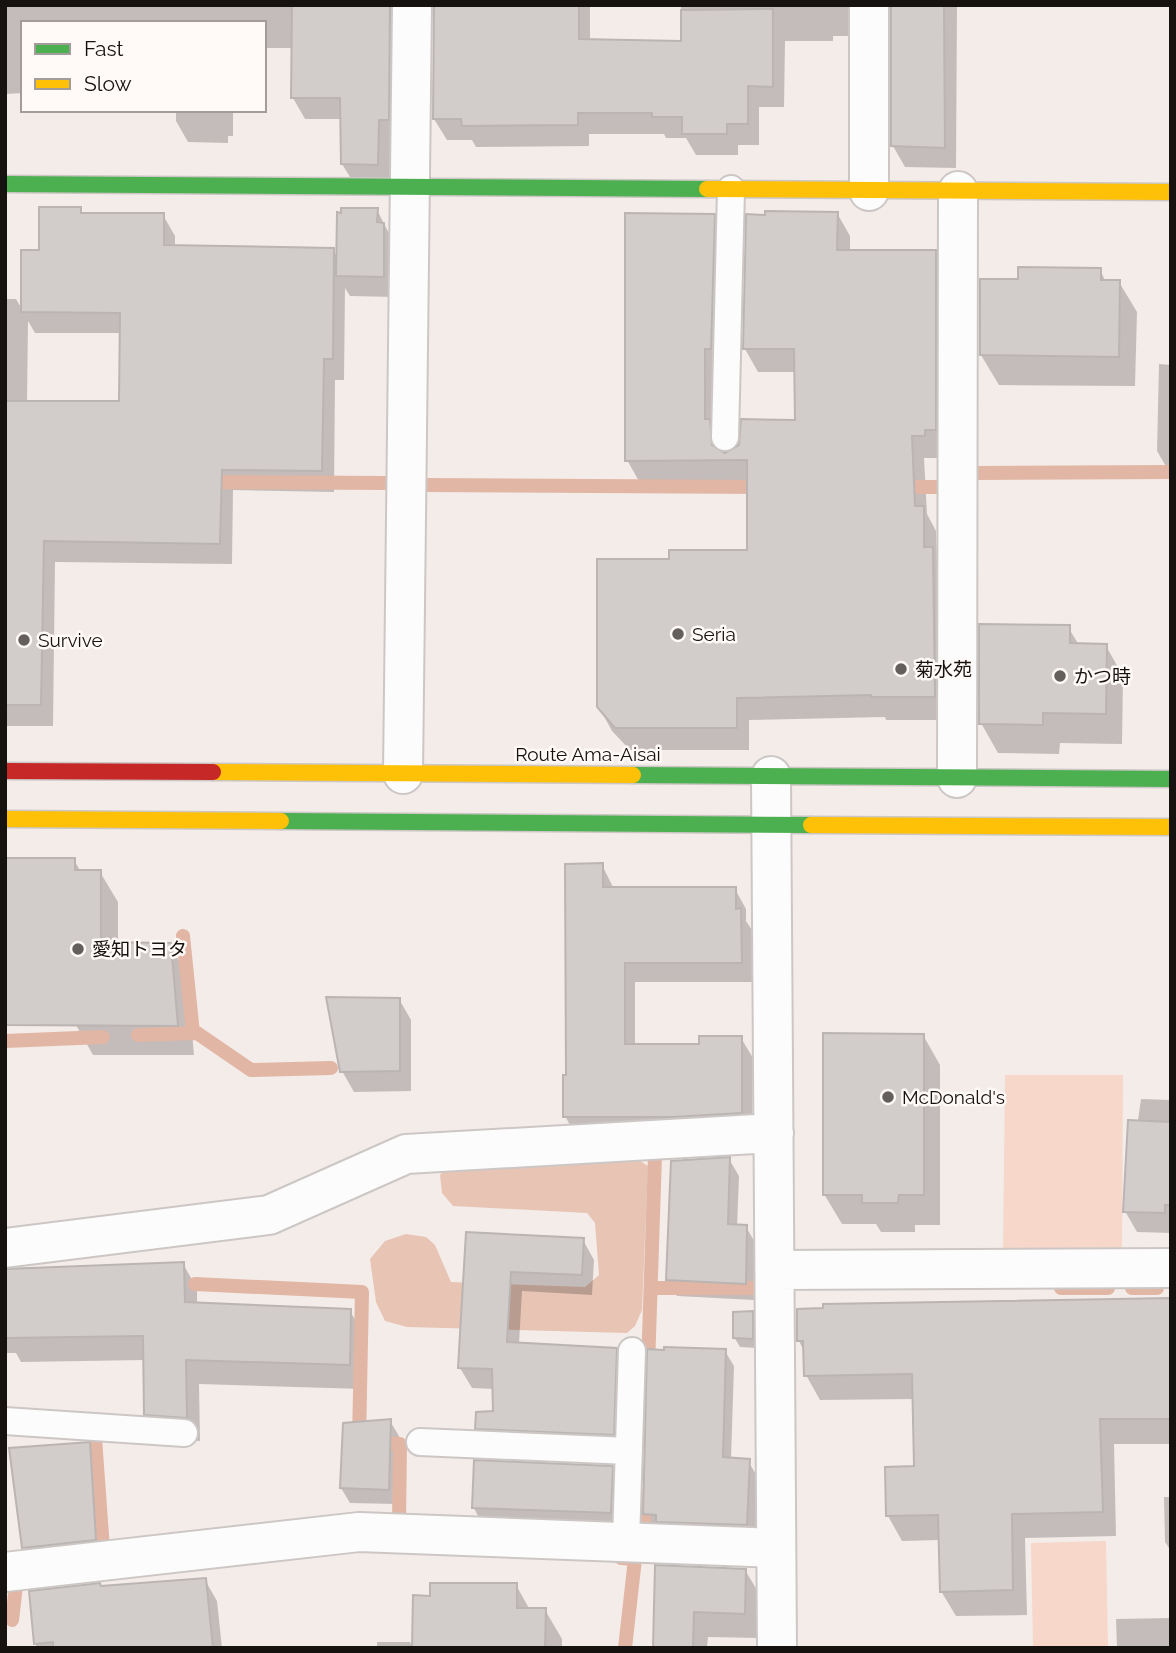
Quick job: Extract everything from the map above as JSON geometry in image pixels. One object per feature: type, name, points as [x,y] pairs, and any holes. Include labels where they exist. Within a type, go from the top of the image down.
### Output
[{"type":"main road","points":[[5,184],[1171,192]]},
{"type":"main road","name":"Route Ama-Aisai","points":[[5,771],[1171,779]]},
{"type":"main road","points":[[5,819],[1171,827]]},
{"type":"street","points":[[403,774],[412,185],[412,5]]},
{"type":"street","points":[[869,5],[869,191]]},
{"type":"street","points":[[957,778],[958,191]]},
{"type":"street","points":[[771,776],[777,1648]]},
{"type":"street","points":[[5,1248],[270,1215],[406,1154],[774,1133]]},
{"type":"street","points":[[775,1270],[1171,1268]]},
{"type":"street","points":[[5,1572],[359,1532],[776,1548]]},
{"type":"lane","points":[[725,438],[731,189]]},
{"type":"lane","points":[[626,1541],[632,1351]]},
{"type":"lane","points":[[5,1421],[184,1433]]},
{"type":"lane","points":[[420,1442],[629,1451]]},
{"type":"shaded area","points":[[1005,1075],[1123,1075],[1122,1254],[1003,1253]]},
{"type":"shaded area","points":[[631,1155],[648,1166],[642,1310],[635,1326],[627,1333],[407,1327],[385,1321],[376,1302],[370,1259],[385,1241],[406,1234],[426,1237],[435,1245],[451,1282],[585,1287],[599,1275],[595,1223],[587,1213],[453,1206],[442,1193],[440,1175],[446,1168]]},
{"type":"shaded area","points":[[1106,1541],[1108,1648],[1033,1648],[1031,1543]]},
{"type":"building","points":[[292,5],[390,5],[389,120],[379,120],[378,165],[341,164],[340,98],[291,98]]},
{"type":"building","points":[[579,5],[579,39],[681,41],[681,10],[773,9],[773,87],[748,86],[748,124],[727,124],[727,134],[682,134],[682,117],[652,117],[652,113],[578,113],[578,125],[462,126],[461,119],[433,119],[434,6]]},
{"type":"building","points":[[891,5],[944,5],[945,148],[891,146]]},
{"type":"building","points":[[39,207],[81,207],[81,213],[164,213],[164,245],[334,248],[333,359],[324,359],[322,471],[222,470],[220,544],[44,541],[41,705],[5,705],[5,401],[119,401],[120,313],[21,312],[21,250],[39,250]]},
{"type":"building","points":[[341,208],[378,208],[377,222],[384,223],[384,277],[336,276],[337,212],[341,213]]},
{"type":"building","points":[[765,211],[838,212],[837,250],[936,250],[936,430],[925,430],[925,436],[912,436],[915,506],[924,506],[924,547],[933,547],[935,697],[871,695],[737,698],[737,728],[615,728],[597,707],[597,559],[669,559],[669,550],[747,550],[747,460],[625,461],[625,213],[715,214],[711,349],[705,349],[705,419],[710,419],[712,445],[725,453],[739,445],[741,419],[795,420],[794,349],[743,349],[746,214],[765,215]]},
{"type":"building","points":[[1018,267],[1101,268],[1101,280],[1120,280],[1119,357],[980,355],[980,279],[1018,279]]},
{"type":"building","points":[[979,624],[1070,625],[1070,643],[1107,644],[1106,714],[1043,713],[1043,725],[979,724]]},
{"type":"building","points":[[5,858],[75,858],[75,870],[101,870],[101,942],[171,943],[178,1026],[5,1025]]},
{"type":"building","points":[[603,863],[603,887],[736,887],[736,909],[741,908],[742,963],[625,963],[625,1044],[699,1044],[699,1036],[742,1036],[742,1113],[673,1117],[563,1117],[563,1075],[566,1075],[565,864]]},
{"type":"building","points":[[326,997],[400,998],[400,1071],[340,1072]]},
{"type":"building","points":[[823,1033],[924,1034],[924,1195],[899,1195],[898,1203],[862,1203],[862,1195],[823,1195]]},
{"type":"building","points":[[1128,1120],[1171,1122],[1171,1205],[1165,1205],[1165,1213],[1123,1212]]},
{"type":"building","points":[[730,1157],[728,1224],[747,1225],[746,1284],[666,1280],[671,1161]]},
{"type":"building","points":[[466,1232],[584,1238],[582,1275],[511,1272],[507,1342],[617,1348],[614,1435],[475,1429],[476,1412],[493,1411],[492,1369],[458,1368]]},
{"type":"building","points":[[184,1262],[185,1302],[351,1309],[350,1365],[186,1360],[187,1418],[144,1415],[143,1336],[6,1338],[5,1269]]},
{"type":"building","points":[[1171,1298],[1171,1419],[1100,1419],[1103,1512],[1012,1514],[1013,1590],[940,1592],[938,1515],[886,1516],[885,1467],[914,1466],[912,1374],[804,1376],[803,1341],[797,1341],[797,1309],[823,1308],[823,1304]]},
{"type":"building","points":[[753,1311],[753,1339],[733,1338],[733,1312]]},
{"type":"building","points":[[664,1347],[726,1349],[723,1457],[750,1459],[747,1525],[656,1522],[656,1515],[643,1514],[647,1349],[664,1350]]},
{"type":"building","points":[[391,1419],[389,1490],[340,1488],[343,1423]]},
{"type":"building","points":[[90,1442],[96,1540],[22,1548],[9,1448]]},
{"type":"building","points":[[474,1460],[613,1466],[611,1513],[472,1508]]},
{"type":"building","points":[[655,1565],[746,1569],[745,1614],[694,1612],[693,1648],[653,1648]]},
{"type":"building","points":[[206,1578],[213,1648],[53,1648],[53,1642],[34,1644],[29,1591],[100,1583],[101,1586]]},
{"type":"building","points":[[430,1583],[517,1583],[517,1608],[546,1608],[545,1648],[412,1648],[413,1595],[430,1596]]},
{"type":"waterway","points":[[976,473],[1171,472]]},
{"type":"waterway","points":[[204,482],[388,483]]},
{"type":"waterway","points":[[425,485],[765,487]]},
{"type":"waterway","points":[[897,487],[945,487]]},
{"type":"waterway","points":[[183,936],[193,1033]]},
{"type":"waterway","points":[[138,1035],[197,1033],[251,1070],[331,1068]]},
{"type":"waterway","points":[[5,1041],[103,1037]]},
{"type":"waterway","points":[[648,1367],[655,1155]]},
{"type":"waterway","points":[[195,1284],[362,1292],[359,1441],[400,1444],[399,1523]]},
{"type":"waterway","points":[[651,1288],[754,1288]]},
{"type":"waterway","points":[[1061,1288],[1108,1288]]},
{"type":"waterway","points":[[1132,1288],[1157,1288]]},
{"type":"waterway","points":[[95,1438],[103,1549]]},
{"type":"waterway","points":[[644,1496],[644,1524]]},
{"type":"waterway","points":[[621,1558],[635,1559],[625,1648]]},
{"type":"waterway","points":[[12,1620],[16,1586],[29,1580]]},
{"type":"traffic: fast","points":[[5,184],[707,189]]},
{"type":"traffic: fast","points":[[633,775],[1171,779]]},
{"type":"traffic: fast","points":[[281,821],[811,825]]},
{"type":"traffic: slow","points":[[707,189],[1171,192]]},
{"type":"traffic: slow","points":[[213,772],[633,775]]},
{"type":"traffic: slow","points":[[5,819],[281,821]]},
{"type":"traffic: slow","points":[[811,825],[1171,827]]},
{"type":"traffic: jam","points":[[5,771],[213,772]]},
{"type":"place","name":"Seria","points":[[678,634]]},
{"type":"place","name":"Survive","points":[[24,640]]},
{"type":"place","name":"菊水苑","points":[[901,669]]},
{"type":"place","name":"かつ時","points":[[1060,676]]},
{"type":"place","name":"愛知トヨタ","points":[[78,949]]},
{"type":"place","name":"McDonald's","points":[[888,1097]]}]
